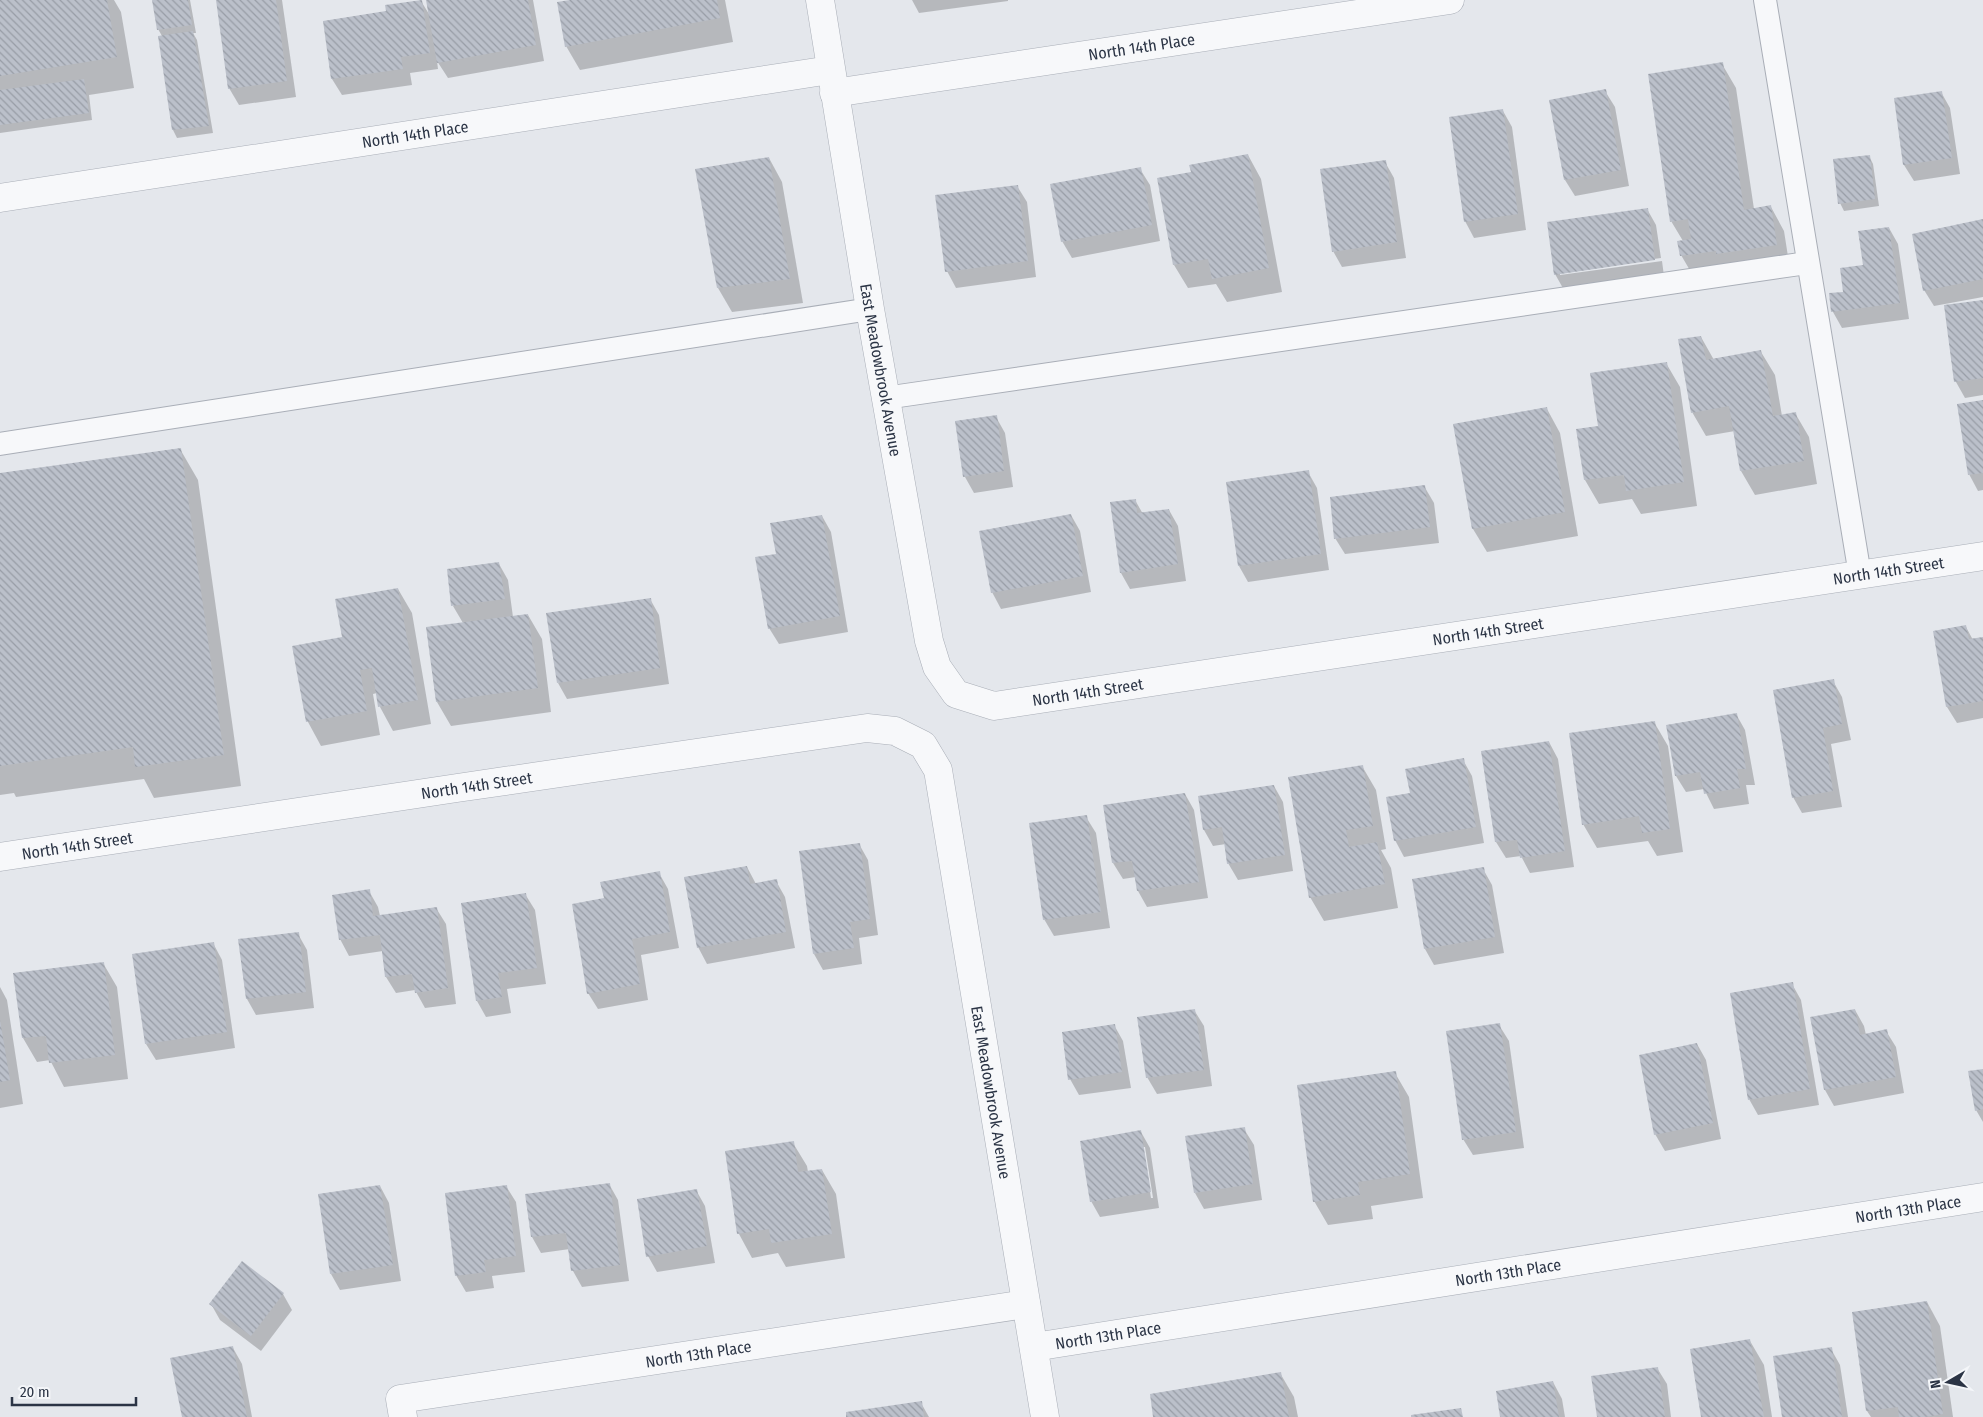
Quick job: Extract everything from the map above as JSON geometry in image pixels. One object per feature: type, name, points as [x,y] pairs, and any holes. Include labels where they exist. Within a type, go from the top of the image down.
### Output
[{"type":"street","name":"East Meadowbrook Avenue","points":[[820,0],[885,398],[929,640],[937,667],[956,694],[994,706]]},
{"type":"street","name":"North 14th Place","points":[[0,198],[832,81],[1450,0]]},
{"type":"street","name":"North 14th Street","points":[[994,706],[1983,556]]},
{"type":"street","name":"North 14th Street","points":[[0,857],[867,728],[895,731],[923,745],[938,770]]},
{"type":"street","name":"East Meadowbrook Avenue","points":[[938,770],[1045,1417]]},
{"type":"street","name":"North 13th Place","points":[[1034,1347],[1983,1197]]},
{"type":"street","name":"North 13th Place","points":[[401,1408],[1026,1304]]},
{"type":"lane","points":[[1764,0],[1860,575]]},
{"type":"lane","points":[[885,398],[1807,262]]},
{"type":"lane","points":[[0,444],[870,309]]},
{"type":"building","points":[[0,0],[107,0],[117,57],[0,76]]},
{"type":"building","points":[[152,0],[188,0],[192,25],[157,30]]},
{"type":"building","points":[[216,0],[276,0],[287,81],[228,89]]},
{"type":"building","points":[[422,0],[430,53],[401,57],[403,69],[331,79],[323,21],[386,11],[385,5]]},
{"type":"building","points":[[426,0],[528,0],[536,45],[437,63]]},
{"type":"building","points":[[570,0],[717,0],[720,18],[565,47],[557,2]]},
{"type":"building","points":[[193,31],[209,126],[172,130],[158,36]]},
{"type":"building","points":[[1723,62],[1744,210],[1771,205],[1777,245],[1716,254],[1716,251],[1680,256],[1677,241],[1691,239],[1688,219],[1670,222],[1648,74]]},
{"type":"building","points":[[84,79],[89,113],[0,125],[0,90]]},
{"type":"building","points":[[1606,89],[1621,170],[1564,180],[1549,100]]},
{"type":"building","points":[[1942,91],[1952,158],[1903,165],[1894,98]]},
{"type":"building","points":[[1503,109],[1518,214],[1464,222],[1449,117]]},
{"type":"building","points":[[1248,154],[1269,268],[1212,279],[1208,259],[1173,265],[1157,178],[1191,172],[1189,165]]},
{"type":"building","points":[[1870,155],[1875,199],[1838,204],[1833,159]]},
{"type":"building","points":[[769,157],[790,279],[717,288],[695,169]]},
{"type":"building","points":[[1386,160],[1397,242],[1332,252],[1320,169]]},
{"type":"building","points":[[1141,167],[1152,225],[1061,242],[1050,184]]},
{"type":"building","points":[[1018,185],[1028,261],[945,272],[935,195]]},
{"type":"building","points":[[1648,208],[1655,260],[1554,275],[1547,222]]},
{"type":"building","points":[[1983,219],[1983,279],[1923,291],[1912,234]]},
{"type":"building","points":[[1889,227],[1900,303],[1831,312],[1829,293],[1843,292],[1840,268],[1863,265],[1858,231]]},
{"type":"building","points":[[1983,300],[1983,378],[1954,382],[1944,305]]},
{"type":"building","points":[[1701,336],[1706,360],[1761,350],[1773,416],[1796,412],[1804,461],[1740,471],[1729,406],[1691,413],[1678,339]]},
{"type":"building","points":[[1667,362],[1684,482],[1626,491],[1624,475],[1584,480],[1576,429],[1598,426],[1590,373]]},
{"type":"building","points":[[1983,400],[1983,473],[1968,475],[1957,404]]},
{"type":"building","points":[[1547,407],[1565,512],[1472,529],[1453,424]]},
{"type":"building","points":[[997,415],[1004,471],[963,477],[955,421]]},
{"type":"building","points":[[181,448],[224,755],[135,767],[133,747],[0,766],[0,473]]},
{"type":"building","points":[[1309,470],[1321,554],[1238,566],[1226,482]]},
{"type":"building","points":[[1425,485],[1430,527],[1334,539],[1330,497]]},
{"type":"building","points":[[1136,499],[1137,513],[1169,509],[1178,564],[1120,573],[1110,502]]},
{"type":"building","points":[[1071,514],[1083,576],[991,593],[979,531]]},
{"type":"building","points":[[822,515],[840,616],[768,629],[755,557],[776,554],[770,523]]},
{"type":"building","points":[[499,562],[505,599],[451,606],[447,569]]},
{"type":"building","points":[[398,588],[418,700],[378,707],[372,668],[360,670],[367,711],[306,722],[292,646],[342,637],[335,599]]},
{"type":"building","points":[[651,598],[660,668],[557,683],[546,613]]},
{"type":"building","points":[[528,614],[538,688],[436,702],[426,627]]},
{"type":"building","points":[[1966,625],[1969,639],[1983,637],[1983,701],[1946,707],[1933,631]]},
{"type":"building","points":[[1834,679],[1842,724],[1823,728],[1833,791],[1792,798],[1773,690]]},
{"type":"building","points":[[1737,713],[1746,769],[1737,769],[1740,788],[1704,794],[1700,772],[1675,776],[1666,725]]},
{"type":"building","points":[[1655,721],[1670,829],[1642,833],[1639,816],[1582,825],[1569,733]]},
{"type":"building","points":[[1549,741],[1565,851],[1520,858],[1517,840],[1495,842],[1481,751]]},
{"type":"building","points":[[1464,758],[1476,827],[1394,841],[1386,797],[1410,793],[1405,769]]},
{"type":"building","points":[[1363,765],[1373,826],[1346,830],[1349,847],[1377,842],[1385,884],[1309,898],[1288,777]]},
{"type":"building","points":[[1274,785],[1285,855],[1227,864],[1222,827],[1203,830],[1198,796]]},
{"type":"building","points":[[1185,793],[1199,882],[1137,891],[1132,861],[1112,863],[1103,805]]},
{"type":"building","points":[[1087,815],[1101,912],[1043,920],[1029,823]]},
{"type":"building","points":[[860,843],[870,919],[850,922],[854,948],[813,954],[799,851]]},
{"type":"building","points":[[747,866],[750,884],[777,879],[786,932],[697,948],[684,877]]},
{"type":"building","points":[[1484,867],[1495,937],[1424,949],[1412,879]]},
{"type":"building","points":[[660,871],[670,932],[632,939],[640,984],[587,994],[572,904],[604,898],[600,882]]},
{"type":"building","points":[[370,889],[373,916],[437,907],[448,988],[415,993],[412,974],[385,977],[380,935],[339,940],[332,895]]},
{"type":"building","points":[[526,893],[537,968],[498,973],[502,997],[476,1001],[461,903]]},
{"type":"building","points":[[299,932],[306,992],[246,999],[238,939]]},
{"type":"building","points":[[214,942],[227,1032],[145,1044],[132,954]]},
{"type":"building","points":[[104,962],[115,1055],[49,1063],[46,1036],[22,1038],[13,973]]},
{"type":"building","points":[[1793,982],[1810,1089],[1748,1100],[1730,993]]},
{"type":"building","points":[[1195,1009],[1204,1070],[1146,1078],[1137,1017]]},
{"type":"building","points":[[1855,1009],[1860,1035],[1887,1029],[1896,1077],[1824,1090],[1810,1017]]},
{"type":"building","points":[[0,1020],[10,1080],[0,1082]]},
{"type":"building","points":[[1500,1023],[1516,1132],[1462,1140],[1446,1031]]},
{"type":"building","points":[[1115,1024],[1122,1072],[1068,1080],[1062,1032]]},
{"type":"building","points":[[1697,1043],[1713,1123],[1654,1135],[1639,1055]]},
{"type":"building","points":[[1983,1069],[1983,1109],[1975,1111],[1968,1071]]},
{"type":"building","points":[[1396,1071],[1410,1174],[1358,1182],[1360,1195],[1313,1202],[1297,1085]]},
{"type":"building","points":[[1245,1127],[1253,1184],[1194,1193],[1185,1136]]},
{"type":"building","points":[[1141,1130],[1151,1192],[1090,1202],[1080,1141]]},
{"type":"building","points":[[794,1141],[798,1172],[822,1169],[832,1234],[771,1243],[769,1229],[737,1234],[725,1151]]},
{"type":"building","points":[[610,1183],[620,1265],[571,1271],[566,1233],[531,1237],[525,1194]]},
{"type":"building","points":[[380,1185],[393,1265],[330,1274],[318,1194]]},
{"type":"building","points":[[507,1185],[516,1256],[484,1260],[486,1272],[455,1276],[445,1193]]},
{"type":"building","points":[[697,1189],[707,1246],[646,1257],[637,1199]]},
{"type":"building","points":[[242,1261],[284,1293],[251,1336],[209,1304]]},
{"type":"building","points":[[1927,1301],[1943,1414],[1925,1417],[1899,1417],[1898,1407],[1866,1411],[1852,1312]]},
{"type":"building","points":[[1750,1339],[1764,1417],[1701,1417],[1690,1349]]},
{"type":"building","points":[[233,1346],[247,1417],[182,1417],[170,1358]]},
{"type":"building","points":[[1832,1347],[1842,1417],[1782,1417],[1773,1356]]},
{"type":"building","points":[[1658,1367],[1665,1417],[1597,1417],[1591,1376]]},
{"type":"building","points":[[1281,1372],[1289,1417],[1153,1417],[1150,1394]]},
{"type":"building","points":[[1553,1381],[1559,1417],[1500,1417],[1496,1391]]},
{"type":"building","points":[[922,1401],[924,1417],[846,1417],[846,1412]]},
{"type":"building","points":[[1461,1408],[1463,1417],[1411,1417],[1411,1415]]}]
